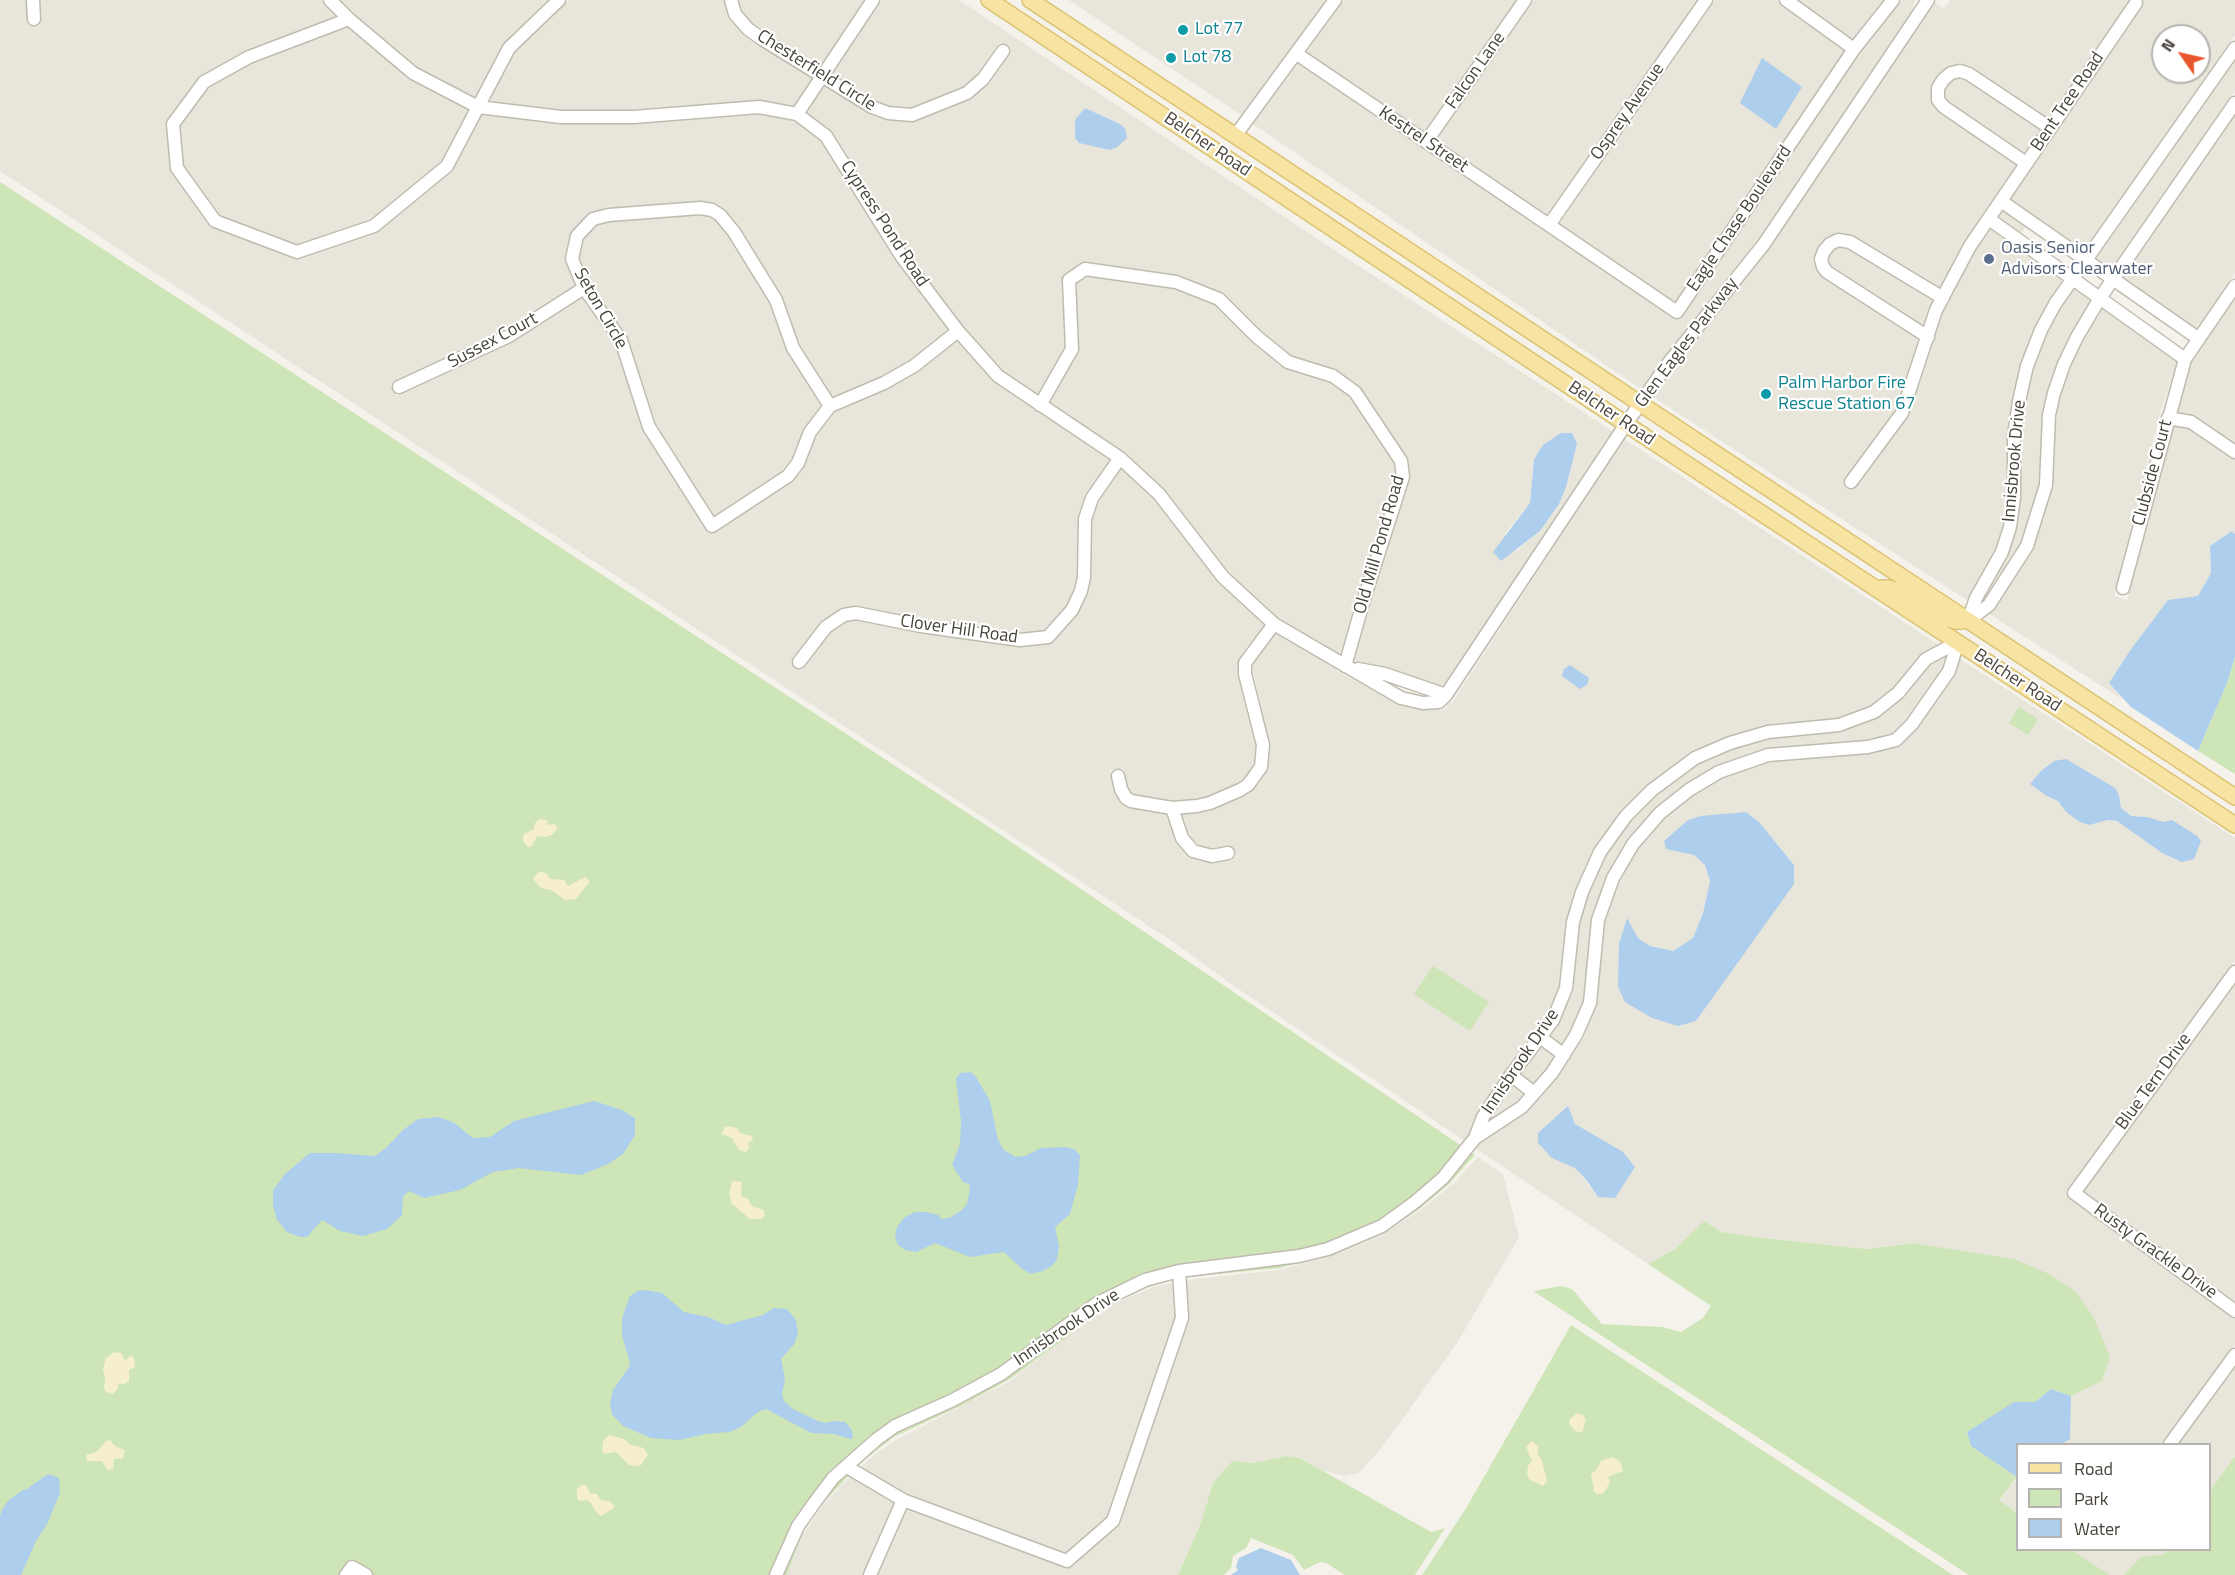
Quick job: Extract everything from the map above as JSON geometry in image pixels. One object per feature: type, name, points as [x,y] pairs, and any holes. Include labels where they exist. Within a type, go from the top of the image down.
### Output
[{"type":"main road","name":"Belcher Road","points":[[989,0],[1626,424],[2235,825]]},
{"type":"main road","name":"Belcher Road","points":[[1030,0],[2235,797]]},
{"type":"main road","points":[[1876,588],[1889,588],[1901,592],[1945,618],[1968,621]]},
{"type":"main road","points":[[1958,642],[1969,639],[1984,640],[2026,668],[2050,675]]},
{"type":"street","points":[[33,0],[34,19]]},
{"type":"street","name":"Cypress Pond Road","points":[[330,0],[413,73],[478,107],[561,117],[634,117],[759,107],[797,114],[826,136],[902,257],[958,331],[998,376],[1120,458],[1159,494],[1223,577],[1274,624],[1345,666],[1385,674],[1443,698]]},
{"type":"street","points":[[349,19],[249,57],[204,82],[173,124],[177,168],[215,222],[297,252],[374,226],[447,166],[509,48],[559,0]]},
{"type":"street","name":"Chesterfield Circle","points":[[731,0],[735,14],[748,29],[880,111],[912,115],[967,93],[983,79],[1003,51]]},
{"type":"street","points":[[797,114],[873,0]]},
{"type":"street","points":[[1235,136],[1335,0]]},
{"type":"street","name":"Falcon Lane","points":[[1426,142],[1525,0]]},
{"type":"street","name":"Osprey Avenue","points":[[1549,225],[1706,0]]},
{"type":"street","points":[[1786,0],[1854,49]]},
{"type":"street","name":"Eagle Chase Boulevard","points":[[1549,225],[1677,312],[1854,49],[1893,0]]},
{"type":"street","name":"Glen Eagles Parkway","points":[[1917,16],[1923,0]]},
{"type":"street","name":"Glen Eagles Parkway","points":[[1443,698],[1667,365],[1764,244],[1929,0]]},
{"type":"street","name":"Bent Tree Road","points":[[1851,482],[1902,413],[1936,310],[1970,246],[2136,3]]},
{"type":"street","name":"Innisbrook Drive","points":[[1968,621],[1976,598],[2002,552],[2010,527],[2014,497],[2014,435],[2019,401],[2027,366],[2041,330],[2055,304],[2235,48]]},
{"type":"street","name":"Kestrel Street","points":[[1297,54],[1549,225]]},
{"type":"street","points":[[2026,163],[1944,107],[1938,100],[1938,88],[1943,80],[1951,73],[1960,70],[1969,74],[2050,128]]},
{"type":"street","name":"Innisbrook Drive","points":[[1968,621],[1989,605],[2027,546],[2046,485],[2049,415],[2054,393],[2064,364],[2077,338],[2100,298],[2235,103]]},
{"type":"street","points":[[2001,201],[2199,339]]},
{"type":"street","name":"Seton Circle","points":[[700,208],[712,210],[720,215],[734,232],[776,300],[794,348],[830,406],[810,432],[798,463],[788,476],[712,526],[649,427],[621,339],[584,288],[572,259],[577,236],[592,219],[609,215],[700,208]]},
{"type":"street","points":[[1989,219],[2185,359]]},
{"type":"street","points":[[2022,243],[2036,225]]},
{"type":"street","points":[[1928,337],[1827,272],[1821,260],[1824,251],[1838,240],[1850,242],[1943,298]]},
{"type":"street","name":"Old Mill Pond Road","points":[[1040,405],[1072,349],[1069,280],[1085,269],[1176,282],[1219,299],[1256,336],[1288,362],[1333,376],[1356,392],[1401,461],[1404,477],[1364,599],[1345,666]]},
{"type":"street","name":"Clubside Court","points":[[2123,588],[2185,359],[2235,286]]},
{"type":"street","name":"Sussex Court","points":[[399,387],[509,336],[584,288]]},
{"type":"street","points":[[830,406],[884,383],[914,366],[958,331]]},
{"type":"street","points":[[2168,417],[2191,423],[2235,452]]},
{"type":"street","name":"Clover Hill Road","points":[[799,662],[826,627],[844,615],[856,613],[921,626],[1020,640],[1048,637],[1072,610],[1081,591],[1084,577],[1085,519],[1092,498],[1120,458]]},
{"type":"street","points":[[1118,776],[1121,789],[1126,798],[1131,801],[1172,808],[1210,803],[1240,790],[1255,777],[1262,761],[1263,746],[1245,674],[1245,663],[1274,624]]},
{"type":"street","name":"Innisbrook Drive","points":[[776,1575],[798,1526],[833,1478],[877,1439],[895,1426],[953,1400],[1001,1374],[1096,1304],[1145,1280],[1179,1270],[1299,1256],[1328,1249],[1382,1226],[1414,1202],[1443,1178],[1475,1138],[1483,1117],[1511,1075],[1553,1020],[1566,988],[1573,922],[1586,882],[1600,852],[1626,816],[1652,790],[1695,758],[1730,743],[1768,732],[1839,725],[1874,712],[1898,693],[1926,659],[1958,642]]},
{"type":"street","name":"Innisbrook Drive","points":[[1475,1138],[1522,1107],[1552,1073],[1576,1035],[1590,1003],[1598,920],[1613,878],[1633,844],[1660,813],[1689,790],[1719,772],[1768,755],[1868,747],[1896,740],[1949,671],[1958,642]]},
{"type":"street","points":[[1172,808],[1182,838],[1193,851],[1212,856],[1228,853]]},
{"type":"street","name":"Blue Tern Drive","points":[[2074,1193],[2235,972]]},
{"type":"street","points":[[1540,1037],[1564,1055]]},
{"type":"street","points":[[1511,1075],[1534,1094]]},
{"type":"street","name":"Rusty Grackle Drive","points":[[2074,1193],[2235,1311]]},
{"type":"street","points":[[847,1467],[903,1500],[1066,1561],[1113,1521],[1182,1318],[1179,1270]]},
{"type":"street","points":[[2171,1443],[2235,1355]]},
{"type":"street","points":[[870,1575],[903,1500]]},
{"type":"street","points":[[346,1575],[352,1567],[366,1575]]},
{"type":"shaded area","points":[[0,0],[26,0],[28,25],[41,26],[39,0],[322,0],[337,16],[246,50],[200,76],[166,123],[171,171],[210,225],[295,258],[377,232],[452,171],[482,114],[562,124],[636,124],[760,113],[795,120],[821,140],[896,260],[949,330],[910,360],[880,377],[832,398],[800,346],[781,298],[740,229],[723,210],[699,201],[608,208],[587,215],[572,231],[565,257],[576,285],[505,330],[390,385],[397,396],[487,355],[513,342],[583,297],[615,342],[644,430],[707,529],[717,531],[794,480],[804,466],[816,436],[835,412],[887,389],[918,371],[958,340],[995,381],[1110,460],[1086,494],[1078,517],[1078,575],[1066,607],[1045,631],[1019,634],[921,620],[857,606],[842,609],[820,623],[790,663],[801,671],[831,632],[847,621],[857,619],[920,633],[1019,647],[1053,642],[1077,615],[1087,595],[1091,577],[1091,521],[1098,501],[1122,468],[1154,498],[1219,582],[1265,624],[1243,652],[1238,663],[1256,745],[1254,764],[1243,780],[1236,785],[1195,800],[1171,802],[1133,795],[1127,788],[1123,769],[1110,770],[1114,790],[1121,802],[1136,809],[1167,814],[1176,841],[1185,852],[1197,860],[1213,863],[1237,857],[1231,845],[1211,850],[1197,846],[1188,835],[1180,815],[1213,809],[1243,796],[1260,782],[1267,770],[1269,745],[1252,666],[1277,632],[1336,668],[1337,671],[1398,703],[1423,709],[1437,708],[1440,711],[1447,708],[1447,704],[1452,703],[1624,439],[1939,645],[1921,655],[1893,689],[1870,706],[1837,719],[1767,726],[1727,737],[1691,753],[1647,785],[1620,812],[1593,849],[1576,888],[1566,920],[1560,986],[1547,1016],[1531,1038],[1565,1064],[1583,1039],[1596,1006],[1605,922],[1620,881],[1639,848],[1665,818],[1693,795],[1723,778],[1771,761],[1869,754],[1899,746],[1917,728],[1955,675],[1960,659],[2235,838],[2235,960],[2065,1194],[2235,1319],[2235,1344],[2162,1443],[2064,1443],[2070,1439],[2071,1396],[2102,1381],[2014,1259],[1913,1243],[1867,1249],[1763,1238],[1721,1232],[1704,1221],[1675,1249],[1648,1264],[1237,988],[1176,944],[0,171]],"holes":[[[2119,795],[2121,808],[2131,816],[2147,817],[2164,822],[2162,853],[2117,821],[2108,820],[2089,825],[2066,812],[2058,801]],[[1746,813],[1759,822],[1794,865],[1719,988],[1696,1021],[1619,944],[1627,919],[1638,938],[1650,946],[1673,951],[1693,938],[1703,913],[1710,881],[1705,865],[1694,855],[1666,849]],[[1567,1106],[1575,1124],[1592,1135],[1598,1197],[1575,1168]]]},
{"type":"shaded area","points":[[339,0],[549,0],[504,43],[474,98],[416,68]]},
{"type":"shaded area","points":[[569,0],[724,0],[730,18],[745,34],[813,78],[794,107],[758,100],[633,111],[561,111],[488,102],[515,52]]},
{"type":"shaded area","points":[[738,0],[865,0],[820,68],[753,24],[741,11]]},
{"type":"shaded area","points":[[882,0],[959,0],[1319,240],[1612,431],[1443,688],[1387,668],[1353,661],[1410,477],[1407,458],[1359,386],[1334,370],[1291,356],[1223,294],[1176,275],[1086,262],[1065,274],[1062,279],[1065,347],[1038,395],[1003,371],[963,327],[907,254],[832,133],[806,113],[825,86],[877,117],[888,120],[916,121],[971,99],[988,84],[1011,49],[1000,42],[978,74],[963,88],[911,109],[881,105],[832,75]],"holes":[[[1085,108],[1118,123],[1110,150],[1079,143],[1075,138],[1074,130]],[[1572,433],[1577,444],[1566,487],[1559,504],[1540,531],[1516,551],[1505,533],[1530,503],[1534,459],[1543,445]]]},
{"type":"shaded area","points":[[1069,0],[1327,0],[1241,115]]},
{"type":"shaded area","points":[[1344,0],[1517,0],[1424,133],[1306,53]]},
{"type":"shaded area","points":[[1534,0],[1698,0],[1547,216],[1435,140]]},
{"type":"shaded area","points":[[1715,0],[1776,0],[1845,50],[1675,303],[1559,224]]},
{"type":"shaded area","points":[[1797,0],[1884,0],[1852,40]]},
{"type":"shaded area","points":[[1902,0],[1915,0],[1911,13],[1758,239],[1641,389],[1253,124],[1299,63],[1674,317],[1683,316],[1860,53]]},
{"type":"shaded area","points":[[1950,0],[2235,0],[2235,35],[2211,69],[2211,24],[2151,24],[2151,84],[2201,84],[2084,251],[2034,216],[2013,244],[2063,280],[2035,327],[2021,364],[2012,399],[2007,434],[2007,496],[2003,525],[1996,549],[1967,600],[1653,397],[1716,313],[1770,248],[1935,3],[1944,9]]},
{"type":"shaded area","points":[[348,27],[409,78],[469,109],[441,161],[371,220],[296,245],[219,216],[184,166],[180,126],[209,87],[252,62]]},
{"type":"shaded area","points":[[2235,60],[2235,91],[2111,269],[2096,259]]},
{"type":"shaded area","points":[[2235,116],[2235,273],[2197,330],[2123,277]]},
{"type":"shaded area","points":[[700,214],[716,220],[728,235],[770,303],[788,351],[822,405],[805,428],[792,460],[783,471],[714,517],[656,424],[628,338],[590,285],[579,259],[584,239],[597,225],[611,221]]},
{"type":"shaded area","points":[[1087,275],[1175,288],[1215,304],[1252,340],[1287,368],[1330,382],[1351,396],[1395,463],[1397,476],[1357,596],[1340,656],[1278,619],[1228,573],[1164,490],[1129,456],[1049,403],[1078,352],[1076,283]]},
{"type":"shaded area","points":[[2075,288],[2091,300],[2071,334],[2047,391],[2043,414],[2039,483],[2030,514],[2021,542],[1982,602],[2008,555],[2016,529],[2021,498],[2020,437],[2025,403],[2034,368],[2047,333],[2061,307]]},
{"type":"shaded area","points":[[2235,299],[2235,445],[2195,417],[2176,413],[2191,362]]},
{"type":"shaded area","points":[[2102,308],[2177,361],[2161,410],[2114,596],[2127,600],[2173,425],[2189,428],[2235,460],[2235,533],[2232,531],[2210,546],[2211,573],[2198,596],[2168,601],[2129,652],[2109,683],[2125,701],[1989,614],[1995,609],[2034,548],[2052,487],[2056,416],[2061,396],[2070,367]]},
{"type":"shaded area","points":[[1946,656],[1943,668],[1906,719],[1892,734],[1866,741],[1765,749],[1715,766],[1684,785],[1655,808],[1628,840],[1607,875],[1592,919],[1583,1001],[1570,1032],[1561,1046],[1549,1036],[1558,1024],[1573,990],[1580,924],[1588,894],[1606,856],[1631,821],[1657,795],[1699,764],[1733,749],[1770,738],[1840,732],[1877,718],[1904,698],[1931,664]]},
{"type":"shaded area","points":[[2235,984],[2235,1303],[2083,1192]]},
{"type":"shaded area","points":[[1478,1157],[1503,1174],[1519,1237],[1457,1343],[1383,1446],[1359,1473],[1344,1476],[1324,1471],[1300,1458],[1287,1456],[1253,1463],[1232,1461],[1213,1483],[1200,1525],[1178,1575],[235,1575],[664,1539],[804,1533],[823,1505],[874,1455],[896,1440],[1010,1381],[1087,1321],[1112,1305],[1156,1286],[1195,1279],[1280,1270],[1346,1251],[1380,1236],[1419,1211],[1453,1184]]},
{"type":"shaded area","points":[[2235,1367],[2235,1456],[2211,1490],[2211,1443],[2179,1443]]},
{"type":"shaded area","points":[[2016,1480],[2016,1512],[1999,1500]]},
{"type":"shaded area","points":[[2074,1551],[2167,1551],[2164,1554],[2141,1557],[2124,1575],[2110,1575]]},
{"type":"green space","points":[[0,182],[992,829],[1475,1155],[1449,1184],[1418,1210],[1383,1233],[1346,1250],[1280,1268],[1195,1276],[1156,1284],[1111,1303],[1010,1379],[967,1403],[894,1437],[864,1460],[820,1506],[803,1531],[787,1575],[0,1575]]},
{"type":"green space","points":[[2235,657],[2235,774],[2198,751],[2227,683]]},
{"type":"green space","points":[[2019,707],[2038,719],[2028,735],[2009,723]]},
{"type":"green space","points":[[1433,966],[1489,1002],[1470,1031],[1414,994]]},
{"type":"green space","points":[[1704,1221],[1721,1232],[1867,1249],[1913,1243],[2014,1259],[2049,1274],[2076,1292],[2094,1318],[2110,1357],[2102,1381],[2071,1396],[2051,1389],[2035,1402],[2014,1402],[1972,1446],[2016,1476],[1999,1500],[2016,1512],[2016,1551],[2074,1551],[2110,1575],[1969,1575],[1533,1291],[1561,1286],[1572,1289],[1602,1324],[1662,1327],[1681,1332],[1703,1318],[1711,1306],[1648,1264],[1675,1249]]},
{"type":"green space","points":[[1571,1325],[1953,1575],[1422,1575],[1465,1510]]},
{"type":"green space","points":[[1287,1456],[1300,1458],[1431,1532],[1445,1528],[1415,1575],[1345,1575],[1326,1563],[1320,1562],[1304,1570],[1293,1555],[1251,1538],[1246,1548],[1233,1556],[1231,1568],[1224,1575],[1178,1575],[1200,1525],[1213,1483],[1232,1461],[1253,1463]]},
{"type":"green space","points":[[2235,1456],[2235,1575],[2124,1575],[2141,1557],[2164,1554],[2167,1551],[2211,1551],[2211,1490]]},
{"type":"sand","points":[[540,819],[547,820],[548,825],[554,824],[558,828],[552,835],[537,836],[532,846],[528,847],[523,841],[524,834],[534,829],[535,823]]},
{"type":"sand","points":[[540,871],[547,874],[550,879],[564,880],[568,886],[585,877],[589,883],[576,899],[565,900],[551,890],[541,888],[535,882],[533,878]]},
{"type":"sand","points":[[728,1126],[737,1128],[740,1133],[752,1136],[753,1139],[748,1143],[749,1148],[746,1152],[739,1150],[732,1138],[721,1134]]},
{"type":"sand","points":[[732,1181],[742,1182],[741,1196],[748,1199],[752,1206],[763,1210],[765,1216],[761,1219],[750,1219],[732,1204],[729,1194]]},
{"type":"sand","points":[[114,1352],[121,1353],[125,1360],[131,1356],[134,1358],[135,1367],[129,1370],[129,1381],[118,1384],[118,1389],[113,1394],[106,1392],[104,1388],[103,1369],[106,1358]]},
{"type":"sand","points":[[1577,1413],[1583,1415],[1586,1420],[1582,1433],[1575,1431],[1569,1423]]},
{"type":"sand","points":[[610,1435],[624,1439],[631,1445],[644,1448],[648,1455],[641,1465],[629,1465],[616,1452],[605,1454],[602,1452],[603,1442]]},
{"type":"sand","points":[[110,1440],[115,1446],[125,1450],[123,1458],[114,1459],[113,1469],[107,1470],[102,1461],[87,1461],[86,1455],[96,1452],[106,1441]]},
{"type":"sand","points":[[1531,1441],[1538,1446],[1538,1454],[1542,1461],[1547,1481],[1543,1486],[1529,1479],[1527,1473],[1532,1461],[1526,1447]]},
{"type":"sand","points":[[1612,1457],[1620,1461],[1623,1471],[1608,1477],[1610,1481],[1606,1490],[1602,1494],[1597,1494],[1594,1491],[1591,1474],[1601,1461]]},
{"type":"sand","points":[[586,1485],[590,1493],[597,1494],[601,1500],[609,1501],[614,1508],[601,1516],[587,1500],[577,1499],[577,1489]]},
{"type":"water","points":[[1762,58],[1802,87],[1776,129],[1740,103]]},
{"type":"water","points":[[1085,108],[1125,128],[1127,138],[1110,150],[1079,143],[1075,138],[1075,120]]},
{"type":"water","points":[[1561,433],[1572,433],[1577,444],[1566,487],[1559,504],[1540,531],[1501,561],[1493,552],[1530,503],[1534,459],[1543,445]]},
{"type":"water","points":[[2232,531],[2235,534],[2235,657],[2227,683],[2198,751],[2131,707],[2109,683],[2168,600],[2198,596],[2211,573],[2210,546]]},
{"type":"water","points":[[1570,665],[1589,678],[1587,685],[1580,689],[1562,676],[1564,669]]},
{"type":"water","points":[[2066,759],[2115,788],[2119,795],[2121,808],[2131,816],[2147,817],[2164,822],[2172,820],[2197,836],[2201,841],[2194,859],[2182,862],[2162,853],[2117,821],[2108,820],[2089,825],[2080,822],[2066,812],[2058,801],[2030,784],[2054,761]]},
{"type":"water","points":[[1746,812],[1759,822],[1794,865],[1794,884],[1696,1021],[1678,1026],[1652,1018],[1625,1002],[1618,987],[1619,944],[1627,918],[1638,938],[1650,946],[1673,951],[1693,938],[1703,913],[1710,881],[1705,865],[1694,855],[1666,849],[1664,841],[1688,820],[1701,816]]},
{"type":"water","points":[[971,1072],[990,1101],[998,1140],[1004,1150],[1016,1157],[1025,1156],[1041,1148],[1065,1147],[1074,1149],[1080,1155],[1078,1185],[1070,1214],[1055,1227],[1059,1247],[1057,1259],[1053,1265],[1043,1271],[1031,1274],[1004,1252],[970,1257],[935,1243],[916,1252],[905,1250],[898,1245],[895,1237],[897,1227],[905,1217],[915,1212],[939,1215],[940,1219],[949,1218],[967,1204],[969,1184],[963,1182],[952,1165],[960,1144],[961,1121],[956,1079],[960,1073]]},
{"type":"water","points":[[594,1101],[622,1110],[635,1118],[635,1135],[623,1154],[608,1164],[581,1175],[519,1168],[493,1172],[460,1190],[424,1198],[409,1191],[403,1196],[402,1215],[387,1229],[363,1236],[340,1231],[322,1220],[307,1237],[300,1237],[287,1232],[277,1220],[273,1205],[273,1190],[285,1174],[310,1153],[375,1156],[418,1119],[438,1117],[453,1122],[473,1138],[490,1137],[514,1121]]},
{"type":"water","points":[[1568,1106],[1575,1124],[1623,1152],[1635,1167],[1615,1198],[1598,1197],[1575,1168],[1552,1158],[1538,1143],[1538,1133]]},
{"type":"water","points":[[638,1291],[662,1293],[684,1312],[708,1317],[726,1325],[763,1315],[774,1308],[787,1309],[796,1320],[798,1334],[794,1344],[781,1359],[785,1379],[782,1394],[784,1401],[793,1409],[818,1421],[845,1422],[852,1430],[853,1437],[850,1439],[834,1434],[811,1433],[766,1409],[758,1412],[741,1427],[729,1432],[705,1434],[680,1440],[651,1438],[623,1426],[612,1414],[610,1404],[613,1390],[630,1362],[622,1336],[622,1318],[630,1296]]},
{"type":"water","points":[[2051,1389],[2071,1396],[2070,1439],[2064,1443],[2016,1443],[2016,1476],[1971,1446],[1967,1432],[2014,1402],[2035,1402]]},
{"type":"water","points":[[48,1474],[59,1478],[60,1493],[47,1524],[36,1541],[21,1575],[0,1575],[0,1516],[2,1510],[8,1501]]},
{"type":"water","points":[[1261,1548],[1291,1560],[1300,1575],[1231,1575],[1238,1570],[1236,1567],[1239,1558]]},
{"type":"place","name":"Lot 77","points":[[1183,30]]},
{"type":"place","name":"Lot 78","points":[[1171,58]]},
{"type":"place","name":"Oasis Senior Advisors Clearwater","points":[[1989,259]]},
{"type":"place","name":"Palm Harbor Fire Rescue Station 67","points":[[1766,394]]}]
